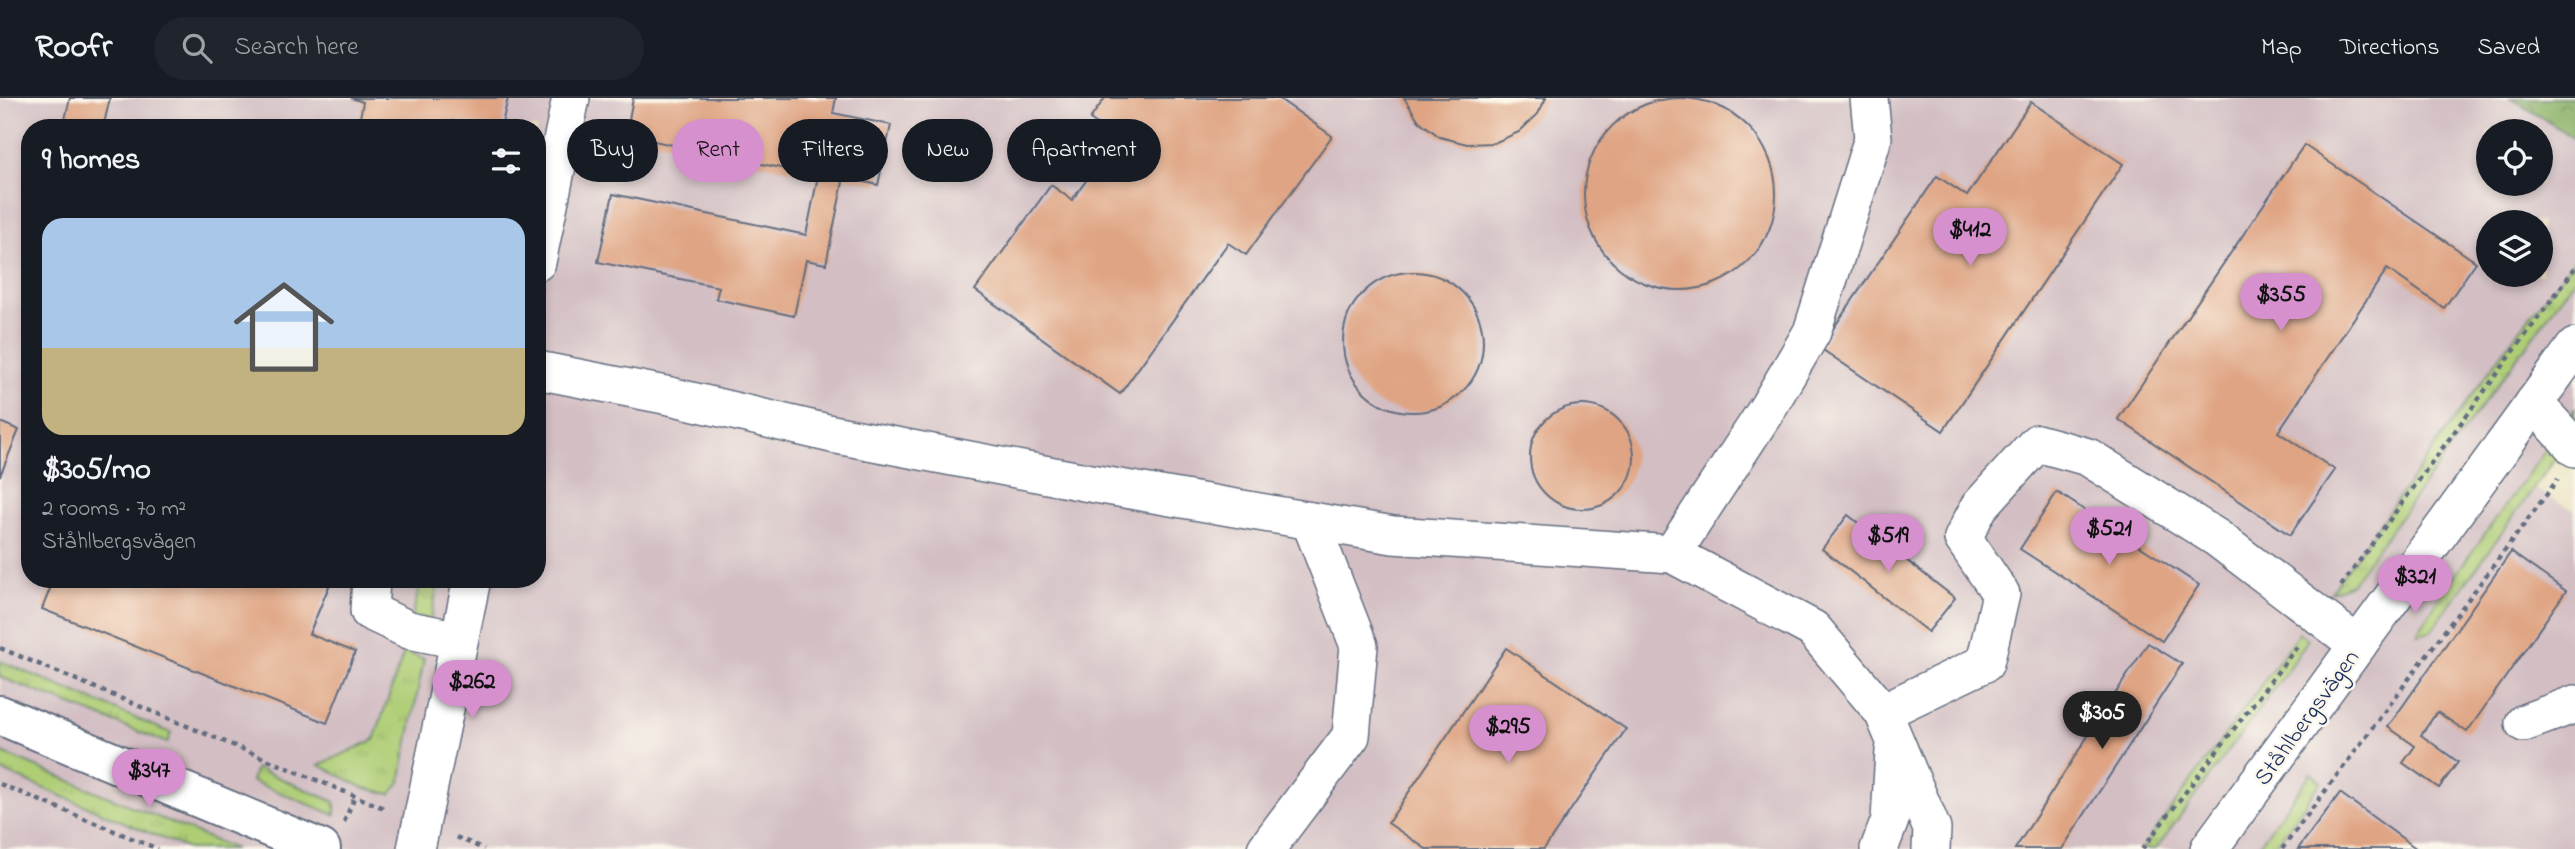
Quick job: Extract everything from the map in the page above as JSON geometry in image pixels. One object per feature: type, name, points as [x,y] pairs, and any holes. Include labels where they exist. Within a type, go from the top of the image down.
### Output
[{"type":"main road","points":[[0,715],[321,849]]},
{"type":"street","points":[[546,215],[571,98]]},
{"type":"street","points":[[1672,554],[1768,409],[1812,332],[1873,138],[1869,98]]},
{"type":"street","name":"Ståhlbergsvägen","points":[[2209,849],[2575,347]]},
{"type":"street","points":[[546,372],[670,396],[832,433],[1392,535],[1672,554],[1812,629],[1889,727],[1932,829],[1931,849]]},
{"type":"street","points":[[2534,403],[2571,458]]},
{"type":"street","points":[[1889,727],[1985,663],[2001,594],[1963,538],[1979,507],[2037,443],[2088,457],[2217,538],[2358,645]]},
{"type":"street","points":[[1266,849],[1351,736],[1359,646],[1310,521]]},
{"type":"street","points":[[370,588],[369,611],[409,631],[459,640]]},
{"type":"street","points":[[419,836],[470,588]]},
{"type":"street","points":[[2524,723],[2575,705]]},
{"type":"street","points":[[1879,849],[1890,820],[1889,727]]},
{"type":"path","points":[[2142,849],[2321,615],[2575,268]]},
{"type":"path","points":[[2282,849],[2571,458]]},
{"type":"path","points":[[0,648],[419,836],[484,849]]},
{"type":"path","points":[[0,784],[158,849]]},
{"type":"shaded area","points":[[0,98],[2511,98],[2544,119],[2476,119],[2476,196],[2553,196],[2553,125],[2575,139],[2575,409],[2523,482],[2575,511],[2575,849],[0,849]]},
{"type":"green space","points":[[2511,98],[2575,98],[2575,139],[2553,125],[2553,119],[2544,119]]},
{"type":"green space","points":[[2575,259],[2575,279],[2351,584],[2330,593],[2508,345]]},
{"type":"green space","points":[[2575,409],[2575,431],[2431,631],[2417,634],[2443,592]]},
{"type":"green space","points":[[419,588],[437,588],[431,619],[412,618]]},
{"type":"green space","points":[[2299,633],[2308,639],[2291,666],[2156,849],[2142,849]]},
{"type":"green space","points":[[404,652],[424,659],[400,782],[391,794],[364,788],[319,765],[374,740]]},
{"type":"green space","points":[[0,661],[171,733],[167,743],[0,677]]},
{"type":"green space","points":[[0,752],[235,849],[188,849],[0,770]]},
{"type":"green space","points":[[256,768],[335,802],[335,815],[251,781]]},
{"type":"green space","points":[[2311,773],[2321,782],[2273,849],[2256,849]]},
{"type":"building","points":[[70,98],[110,98],[105,119],[65,119]]},
{"type":"building","points":[[351,98],[508,98],[503,119],[360,119],[363,102]]},
{"type":"building","points":[[633,98],[836,98],[833,113],[862,119],[778,119],[778,167],[764,164],[764,119],[672,119],[672,145],[658,142],[658,119],[629,119]]},
{"type":"building","points":[[1105,98],[1278,98],[1332,136],[1246,255],[1228,243],[1120,394],[975,290],[1051,185],[1072,200],[1085,182],[1161,182],[1161,119],[1090,119]]},
{"type":"building","points":[[1404,98],[1546,98],[1538,114],[1519,132],[1494,143],[1467,144],[1440,137],[1419,121]]},
{"type":"building","points":[[1680,98],[1717,106],[1748,126],[1768,157],[1776,194],[1768,231],[1748,262],[1717,282],[1680,290],[1643,282],[1612,262],[1592,231],[1584,194],[1592,157],[1612,126],[1643,106]]},
{"type":"building","points":[[2031,102],[2123,164],[1943,431],[1820,348],[1937,176],[1967,196]]},
{"type":"building","points":[[2304,145],[2476,262],[2444,308],[2387,269],[2278,432],[2335,470],[2290,535],[2118,419]]},
{"type":"building","points":[[817,182],[843,182],[826,264],[806,260],[794,316],[716,299],[719,287],[598,262],[613,194],[806,235]]},
{"type":"building","points":[[1413,272],[1440,277],[1462,293],[1478,315],[1483,342],[1478,369],[1462,391],[1440,407],[1413,412],[1386,407],[1364,391],[1348,369],[1343,342],[1348,315],[1364,293],[1386,277]]},
{"type":"building","points":[[1582,405],[1602,409],[1619,420],[1630,437],[1634,457],[1630,477],[1619,494],[1602,505],[1582,509],[1562,505],[1545,494],[1534,477],[1530,457],[1534,437],[1545,420],[1562,409]]},
{"type":"building","points":[[0,422],[19,430],[0,476]]},
{"type":"building","points":[[2057,492],[2199,585],[2162,641],[2020,549]]},
{"type":"building","points":[[1848,515],[1955,598],[1928,632],[1822,549]]},
{"type":"building","points":[[2511,552],[2566,591],[2467,732],[2437,712],[2421,735],[2458,762],[2439,788],[2403,763],[2415,746],[2388,727]]},
{"type":"building","points":[[50,588],[328,588],[309,634],[355,652],[327,723],[42,609]]},
{"type":"building","points":[[2148,643],[2182,664],[2062,849],[2015,849]]},
{"type":"building","points":[[1506,648],[1626,729],[1544,849],[1426,849],[1388,823]]},
{"type":"building","points":[[2340,793],[2417,849],[2298,849]]}]
